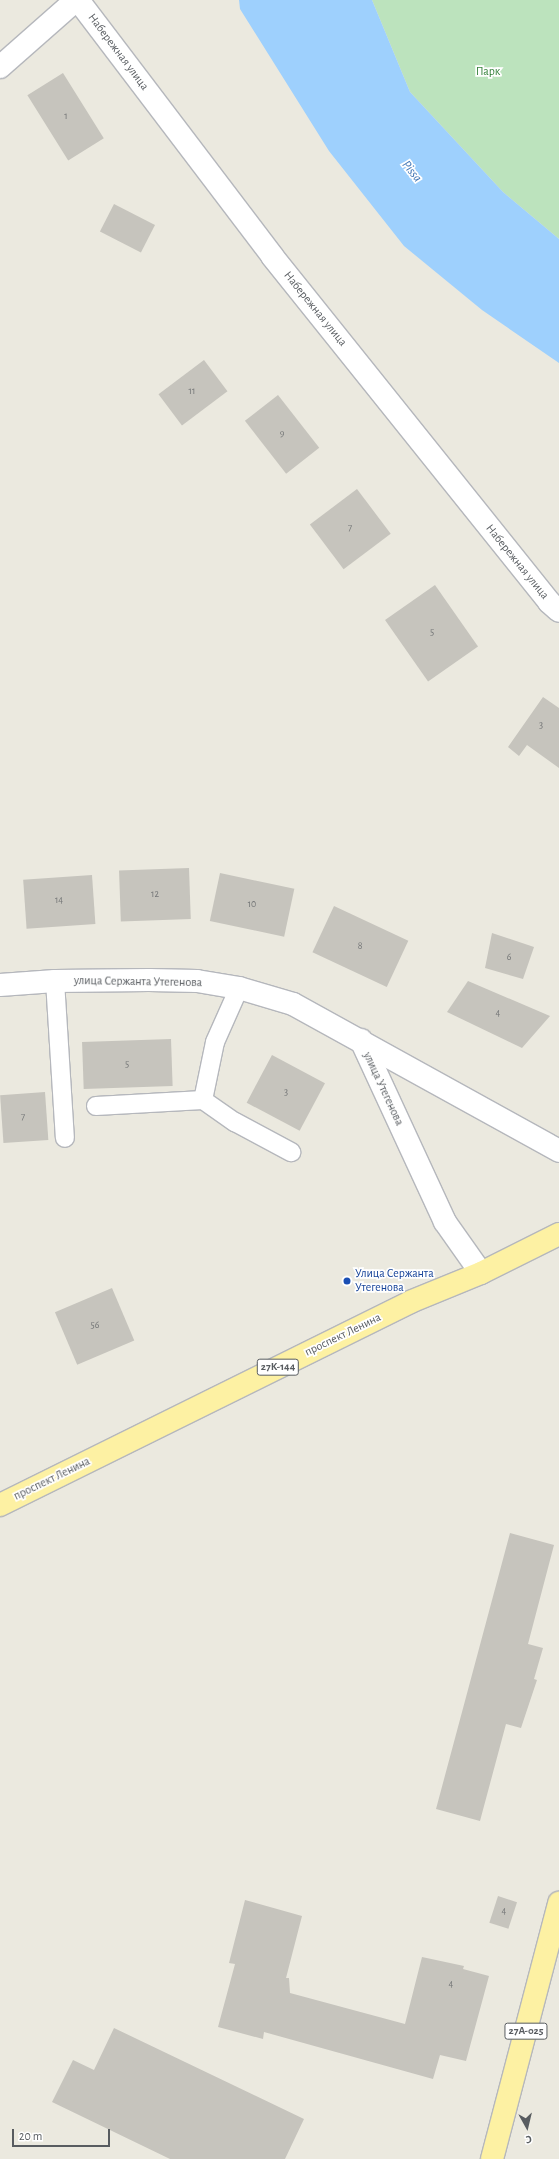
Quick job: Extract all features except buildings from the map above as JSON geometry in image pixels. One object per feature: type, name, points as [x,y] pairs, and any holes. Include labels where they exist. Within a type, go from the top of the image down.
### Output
[{"type":"main road","name":"проспект Ленина","points":[[0,1504],[410,1302],[481,1272],[559,1234]]},
{"type":"main road","name":"27А-025","points":[[492,2159],[559,1903]]},
{"type":"street","points":[[0,67],[77,0]]},
{"type":"street","name":"Набережная улица","points":[[77,0],[272,256],[549,602],[559,612]]},
{"type":"street","name":"улица Сержанта Утегенова","points":[[0,985],[55,981],[197,981],[239,988],[292,1004],[361,1040]]},
{"type":"street","name":"улица Утегенова","points":[[361,1040],[559,1151]]},
{"type":"street","name":"улица Утегенова","points":[[361,1040],[445,1222],[481,1272]]},
{"type":"lane","points":[[55,981],[65,1138]]},
{"type":"lane","points":[[203,1100],[215,1042],[239,988]]},
{"type":"lane","points":[[96,1106],[203,1100],[235,1122],[291,1152]]},
{"type":"green space","name":"Парк","points":[[372,0],[559,0],[559,239],[503,192],[410,92]]},
{"type":"water","name":"Pissa","points":[[239,0],[372,0],[410,92],[503,192],[559,239],[559,363],[482,310],[404,246],[329,151],[240,9]]},
{"type":"place","name":"Улица Сержанта Утегенова","points":[[347,1281]]}]
